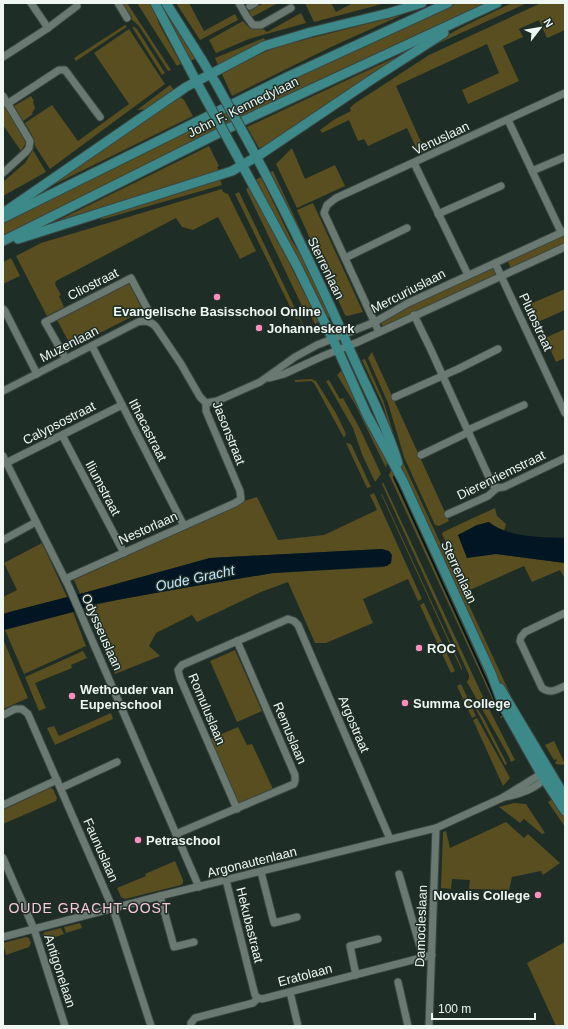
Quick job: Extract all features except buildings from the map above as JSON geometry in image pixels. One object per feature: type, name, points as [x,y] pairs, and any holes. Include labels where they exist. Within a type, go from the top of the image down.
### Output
[{"type":"main road","name":"Sterrenlaan","points":[[154,3],[297,266],[333,339],[367,415],[403,481],[491,673],[512,706],[545,775],[565,811]]},
{"type":"main road","name":"Sterrenlaan","points":[[166,3],[217,85],[250,145],[307,258],[391,440],[403,481]]},
{"type":"main road","points":[[3,212],[22,201],[180,91],[210,73],[264,46],[311,32],[390,13],[422,3]]},
{"type":"main road","name":"John F. Kennedylaan","points":[[3,218],[289,76],[448,3]]},
{"type":"main road","name":"John F. Kennedylaan","points":[[3,241],[245,120],[497,3]]},
{"type":"main road","points":[[3,244],[55,226],[232,171],[256,157],[466,17]]},
{"type":"main road","name":"Sterrenlaan","points":[[545,775],[565,797]]},
{"type":"street","points":[[31,3],[48,28]]},
{"type":"street","points":[[118,3],[127,18]]},
{"type":"street","points":[[239,3],[253,24],[261,25],[291,8]]},
{"type":"street","points":[[3,57],[48,28],[77,6]]},
{"type":"street","points":[[7,104],[59,70],[66,70],[100,117]]},
{"type":"street","name":"Venuslaan","points":[[345,258],[324,213],[327,205],[336,198],[565,93]]},
{"type":"street","points":[[3,96],[28,136],[30,144],[26,152],[3,173]]},
{"type":"street","points":[[508,120],[563,232]]},
{"type":"street","points":[[532,171],[565,157]]},
{"type":"street","points":[[414,163],[468,275]]},
{"type":"street","points":[[438,214],[501,186]]},
{"type":"street","points":[[379,332],[345,258],[407,228]]},
{"type":"street","name":"Mercuriuslaan","points":[[265,379],[295,357],[317,345],[375,322],[408,303],[563,232]]},
{"type":"street","name":"Mercuriuslaan","points":[[206,403],[217,401],[265,379],[284,374],[565,247]]},
{"type":"street","name":"Plutostraat","points":[[495,263],[565,413]]},
{"type":"street","name":"Cliostraat","points":[[66,359],[45,322],[131,278],[148,310],[148,321]]},
{"type":"street","points":[[3,309],[37,374]]},
{"type":"street","points":[[414,315],[492,484],[497,488]]},
{"type":"street","name":"Muzenlaan","points":[[3,391],[138,322],[148,321]]},
{"type":"street","name":"Jasonstraat","points":[[148,321],[156,327],[181,364],[200,397],[206,403],[206,411],[240,491],[241,499]]},
{"type":"street","name":"Ithacastraat","points":[[92,346],[184,526]]},
{"type":"street","points":[[395,397],[498,349]]},
{"type":"street","name":"Calypsostraat","points":[[5,460],[62,435],[122,405]]},
{"type":"street","points":[[421,455],[524,405]]},
{"type":"street","name":"Iliumstraat","points":[[62,435],[124,553]]},
{"type":"street","name":"Dierenriemstraat","points":[[448,514],[488,496],[497,488],[504,487],[565,458]]},
{"type":"street","name":"Odysseuslaan","points":[[5,460],[65,579],[199,887]]},
{"type":"street","name":"Nestorlaan","points":[[65,579],[241,499]]},
{"type":"street","points":[[3,540],[36,522]]},
{"type":"street","points":[[565,613],[525,632],[520,641],[542,688],[547,692],[552,692],[565,686]]},
{"type":"street","name":"Romuluslaan","points":[[237,809],[180,678],[178,670],[182,665],[288,619],[294,621]]},
{"type":"street","name":"Argostraat","points":[[294,621],[298,626],[390,839]]},
{"type":"street","name":"Remuslaan","points":[[176,834],[294,784],[296,781],[295,775],[237,641]]},
{"type":"street","name":"Faunuslaan","points":[[3,715],[15,709],[22,709],[28,714],[113,909],[151,1026]]},
{"type":"street","points":[[61,788],[117,762]]},
{"type":"street","name":"Argonautenlaan","points":[[3,937],[160,896],[436,828],[502,798],[514,796],[526,791],[545,775]]},
{"type":"street","points":[[3,805],[57,780]]},
{"type":"street","name":"Damocleslaan","points":[[429,1026],[436,828]]},
{"type":"street","name":"Antigonelaan","points":[[3,858],[34,929],[65,1026]]},
{"type":"street","points":[[261,872],[274,923],[297,917]]},
{"type":"street","points":[[399,874],[422,957]]},
{"type":"street","name":"Hekubastraat","points":[[226,880],[255,995],[258,998]]},
{"type":"street","points":[[160,896],[174,947],[194,942]]},
{"type":"street","points":[[356,975],[350,946],[378,940]]},
{"type":"street","name":"Eratolaan","points":[[192,1026],[191,1023],[195,1018],[253,1003],[258,998],[262,999],[432,955]]},
{"type":"street","points":[[398,982],[408,1026]]},
{"type":"street","points":[[290,992],[298,1026]]},
{"type":"shaded area","points":[[122,3],[127,3],[171,70],[168,71],[139,26],[131,19],[132,17]]},
{"type":"shaded area","points":[[137,3],[151,3],[159,24],[182,66],[180,64],[177,66]]},
{"type":"shaded area","points":[[159,3],[164,3],[198,57],[191,61]]},
{"type":"shaded area","points":[[176,3],[189,3],[204,31],[235,14],[238,20],[200,40]]},
{"type":"shaded area","points":[[264,3],[278,3],[252,17],[249,11]]},
{"type":"shaded area","points":[[305,3],[331,3],[336,12],[353,3],[386,3],[314,22]]},
{"type":"shaded area","points":[[456,3],[485,3],[297,90],[3,236],[3,223],[312,69]]},
{"type":"shaded area","points":[[512,3],[527,3],[426,48],[457,30]]},
{"type":"shaded area","points":[[541,3],[565,3],[565,30],[547,38],[539,20],[519,29],[523,37],[503,46],[519,81],[468,104],[462,90],[499,73],[487,44],[396,86],[425,151],[419,154],[407,128],[368,146],[364,139],[358,141],[349,120],[322,133],[320,130],[335,119],[351,111],[350,108],[354,104],[429,55]]},
{"type":"shaded area","points":[[301,13],[306,23],[249,39],[216,53],[209,40],[243,21],[249,27],[261,29],[267,32]]},
{"type":"shaded area","points":[[402,15],[331,47],[232,96],[221,72],[276,47]]},
{"type":"shaded area","points":[[125,25],[127,27],[76,61],[74,58]]},
{"type":"shaded area","points":[[132,27],[137,29],[165,73],[162,75]]},
{"type":"shaded area","points":[[129,29],[165,84],[50,169],[35,146],[33,137],[25,123],[52,105],[78,141],[129,104],[94,53]]},
{"type":"shaded area","points":[[264,38],[266,42],[218,65],[215,58]]},
{"type":"shaded area","points":[[411,50],[264,147],[259,148],[247,127]]},
{"type":"shaded area","points":[[170,85],[175,91],[148,109],[137,110]]},
{"type":"shaded area","points":[[31,96],[34,101],[35,108],[32,113],[33,114],[23,121],[14,106]]},
{"type":"shaded area","points":[[179,96],[184,100],[193,116],[47,188],[47,187]]},
{"type":"shaded area","points":[[3,103],[25,139],[25,144],[21,151],[3,125]]},
{"type":"shaded area","points":[[209,146],[219,166],[217,167],[219,171],[57,221]]},
{"type":"shaded area","points":[[292,148],[305,179],[335,165],[345,186],[297,208],[276,164]]},
{"type":"shaded area","points":[[33,150],[46,172],[3,196],[3,182],[25,163]]},
{"type":"shaded area","points":[[273,171],[339,313],[337,314],[283,196],[270,172]]},
{"type":"shaded area","points":[[261,177],[292,241],[305,261],[331,317],[328,318],[282,227],[275,219],[253,181]]},
{"type":"shaded area","points":[[220,179],[222,185],[100,220],[106,215]]},
{"type":"shaded area","points":[[249,187],[287,252],[290,265],[319,322],[315,324],[305,305],[302,306],[246,189]]},
{"type":"shaded area","points":[[222,189],[223,192],[228,194],[256,251],[240,259],[218,217],[193,230],[182,227],[176,218],[56,281],[55,284],[61,295],[59,296],[64,307],[47,316],[16,256],[41,243]]},
{"type":"shaded area","points":[[239,192],[306,331],[305,332],[299,318],[296,319],[235,194]]},
{"type":"shaded area","points":[[313,203],[363,312],[347,316],[345,315],[297,210]]},
{"type":"shaded area","points":[[565,232],[565,245],[511,269],[507,259]]},
{"type":"shaded area","points":[[11,258],[20,276],[3,284],[3,262]]},
{"type":"shaded area","points":[[491,267],[494,268],[496,273],[495,276],[383,328],[381,322],[401,308]]},
{"type":"shaded area","points":[[129,283],[143,311],[80,343],[71,346],[57,320]]},
{"type":"shaded area","points":[[565,289],[565,310],[538,322],[530,304]]},
{"type":"shaded area","points":[[565,329],[565,358],[556,362],[545,338]]},
{"type":"shaded area","points":[[372,352],[449,521],[439,526],[435,525],[404,457],[388,403],[368,358]]},
{"type":"shaded area","points":[[365,359],[383,400],[401,458],[512,698],[510,699],[500,684],[404,474],[383,405],[362,360]]},
{"type":"shaded area","points":[[343,369],[387,463],[386,468],[355,404],[337,375]]},
{"type":"shaded area","points":[[311,379],[316,381],[337,415],[346,434],[344,438],[314,383],[311,381],[295,382],[295,380]]},
{"type":"shaded area","points":[[329,380],[340,399],[343,398],[360,429],[381,474],[375,482],[362,454],[353,428],[326,381]]},
{"type":"shaded area","points":[[346,443],[351,444],[371,487],[367,488]]},
{"type":"shaded area","points":[[392,468],[493,687],[504,716],[501,718],[389,475]]},
{"type":"shaded area","points":[[383,482],[484,699],[515,760],[511,762],[467,682],[469,675],[382,484]]},
{"type":"shaded area","points":[[374,493],[422,599],[418,601],[408,579],[363,599],[373,623],[326,643],[315,643],[288,582],[261,592],[197,622],[192,615],[156,633],[149,646],[160,656],[115,674],[86,607],[130,597],[273,573],[385,567],[382,549],[210,558],[80,594],[74,580],[244,501],[257,497],[278,540],[324,535],[377,510],[370,495]]},
{"type":"shaded area","points":[[381,494],[462,668],[462,671]]},
{"type":"shaded area","points":[[495,508],[497,516],[506,524],[504,531],[488,522],[458,535],[467,557],[496,554],[565,563],[565,579],[560,570],[532,582],[524,566],[470,590],[467,589],[442,534],[443,532]]},
{"type":"shaded area","points":[[42,543],[67,597],[3,614],[3,597],[17,590],[4,563]]},
{"type":"shaded area","points":[[424,603],[455,671],[451,673],[420,605]]},
{"type":"shaded area","points":[[73,612],[86,646],[24,674],[5,630]]},
{"type":"shaded area","points":[[3,639],[28,698],[3,709]]},
{"type":"shaded area","points":[[235,650],[262,711],[237,722],[210,661]]},
{"type":"shaded area","points":[[83,651],[87,658],[71,665],[72,668],[35,683],[46,708],[39,711],[25,677]]},
{"type":"shaded area","points":[[461,684],[476,716],[472,718],[457,686]]},
{"type":"shaded area","points":[[468,694],[484,719],[507,764],[505,765]]},
{"type":"shaded area","points":[[111,713],[113,719],[55,745],[47,728],[54,726],[59,736]]},
{"type":"shaded area","points":[[477,718],[510,778],[503,786],[473,720]]},
{"type":"shaded area","points":[[238,727],[247,745],[252,744],[273,789],[238,804],[210,739]]},
{"type":"shaded area","points":[[554,741],[565,764],[556,764],[556,759],[554,760],[545,745]]},
{"type":"shaded area","points":[[50,788],[53,789],[57,798],[56,801],[3,824],[3,810]]},
{"type":"shaded area","points":[[552,796],[565,815],[565,827],[548,802],[551,800],[550,797]]},
{"type":"shaded area","points":[[514,803],[526,804],[545,833],[542,834],[524,819],[520,823],[499,807]]},
{"type":"shaded area","points":[[506,822],[524,838],[528,834],[560,863],[543,875],[541,871],[512,877],[509,890],[469,889],[470,880],[452,879],[451,889],[441,888],[443,832],[446,831],[450,848]]},
{"type":"shaded area","points":[[175,861],[183,880],[181,885],[125,899],[121,897],[117,888],[146,876],[145,874]]},
{"type":"shaded area","points":[[80,923],[82,928],[66,933],[64,927]]},
{"type":"shaded area","points":[[61,928],[64,934],[47,940],[44,939],[42,935],[45,932]]},
{"type":"shaded area","points":[[26,937],[29,938],[31,943],[29,947],[6,955],[3,943]]},
{"type":"shaded area","points":[[565,942],[565,1026],[556,1026],[527,963]]},
{"type":"water","points":[[489,522],[515,534],[535,537],[565,538],[565,563],[496,554],[467,558],[458,535],[477,525]]},
{"type":"water","name":"Oude Gracht","points":[[382,549],[389,551],[392,555],[391,563],[387,566],[273,573],[189,587],[95,604],[73,612],[3,630],[3,614],[210,558]]},
{"type":"waterway","points":[[394,477],[501,715]]},
{"type":"place","name":"Evangelische Basisschool Online","points":[[217,297]]},
{"type":"place","name":"Johanneskerk","points":[[259,328]]},
{"type":"place","name":"ROC","points":[[419,648]]},
{"type":"place","name":"Wethouder van Eupenschool","points":[[72,696]]},
{"type":"place","name":"Summa College","points":[[405,703]]},
{"type":"place","name":"Petraschool","points":[[138,840]]},
{"type":"place","name":"Novalis College","points":[[538,895]]},
{"type":"district","name":"OUDE GRACHT-OOST","points":[[90,908]]}]
